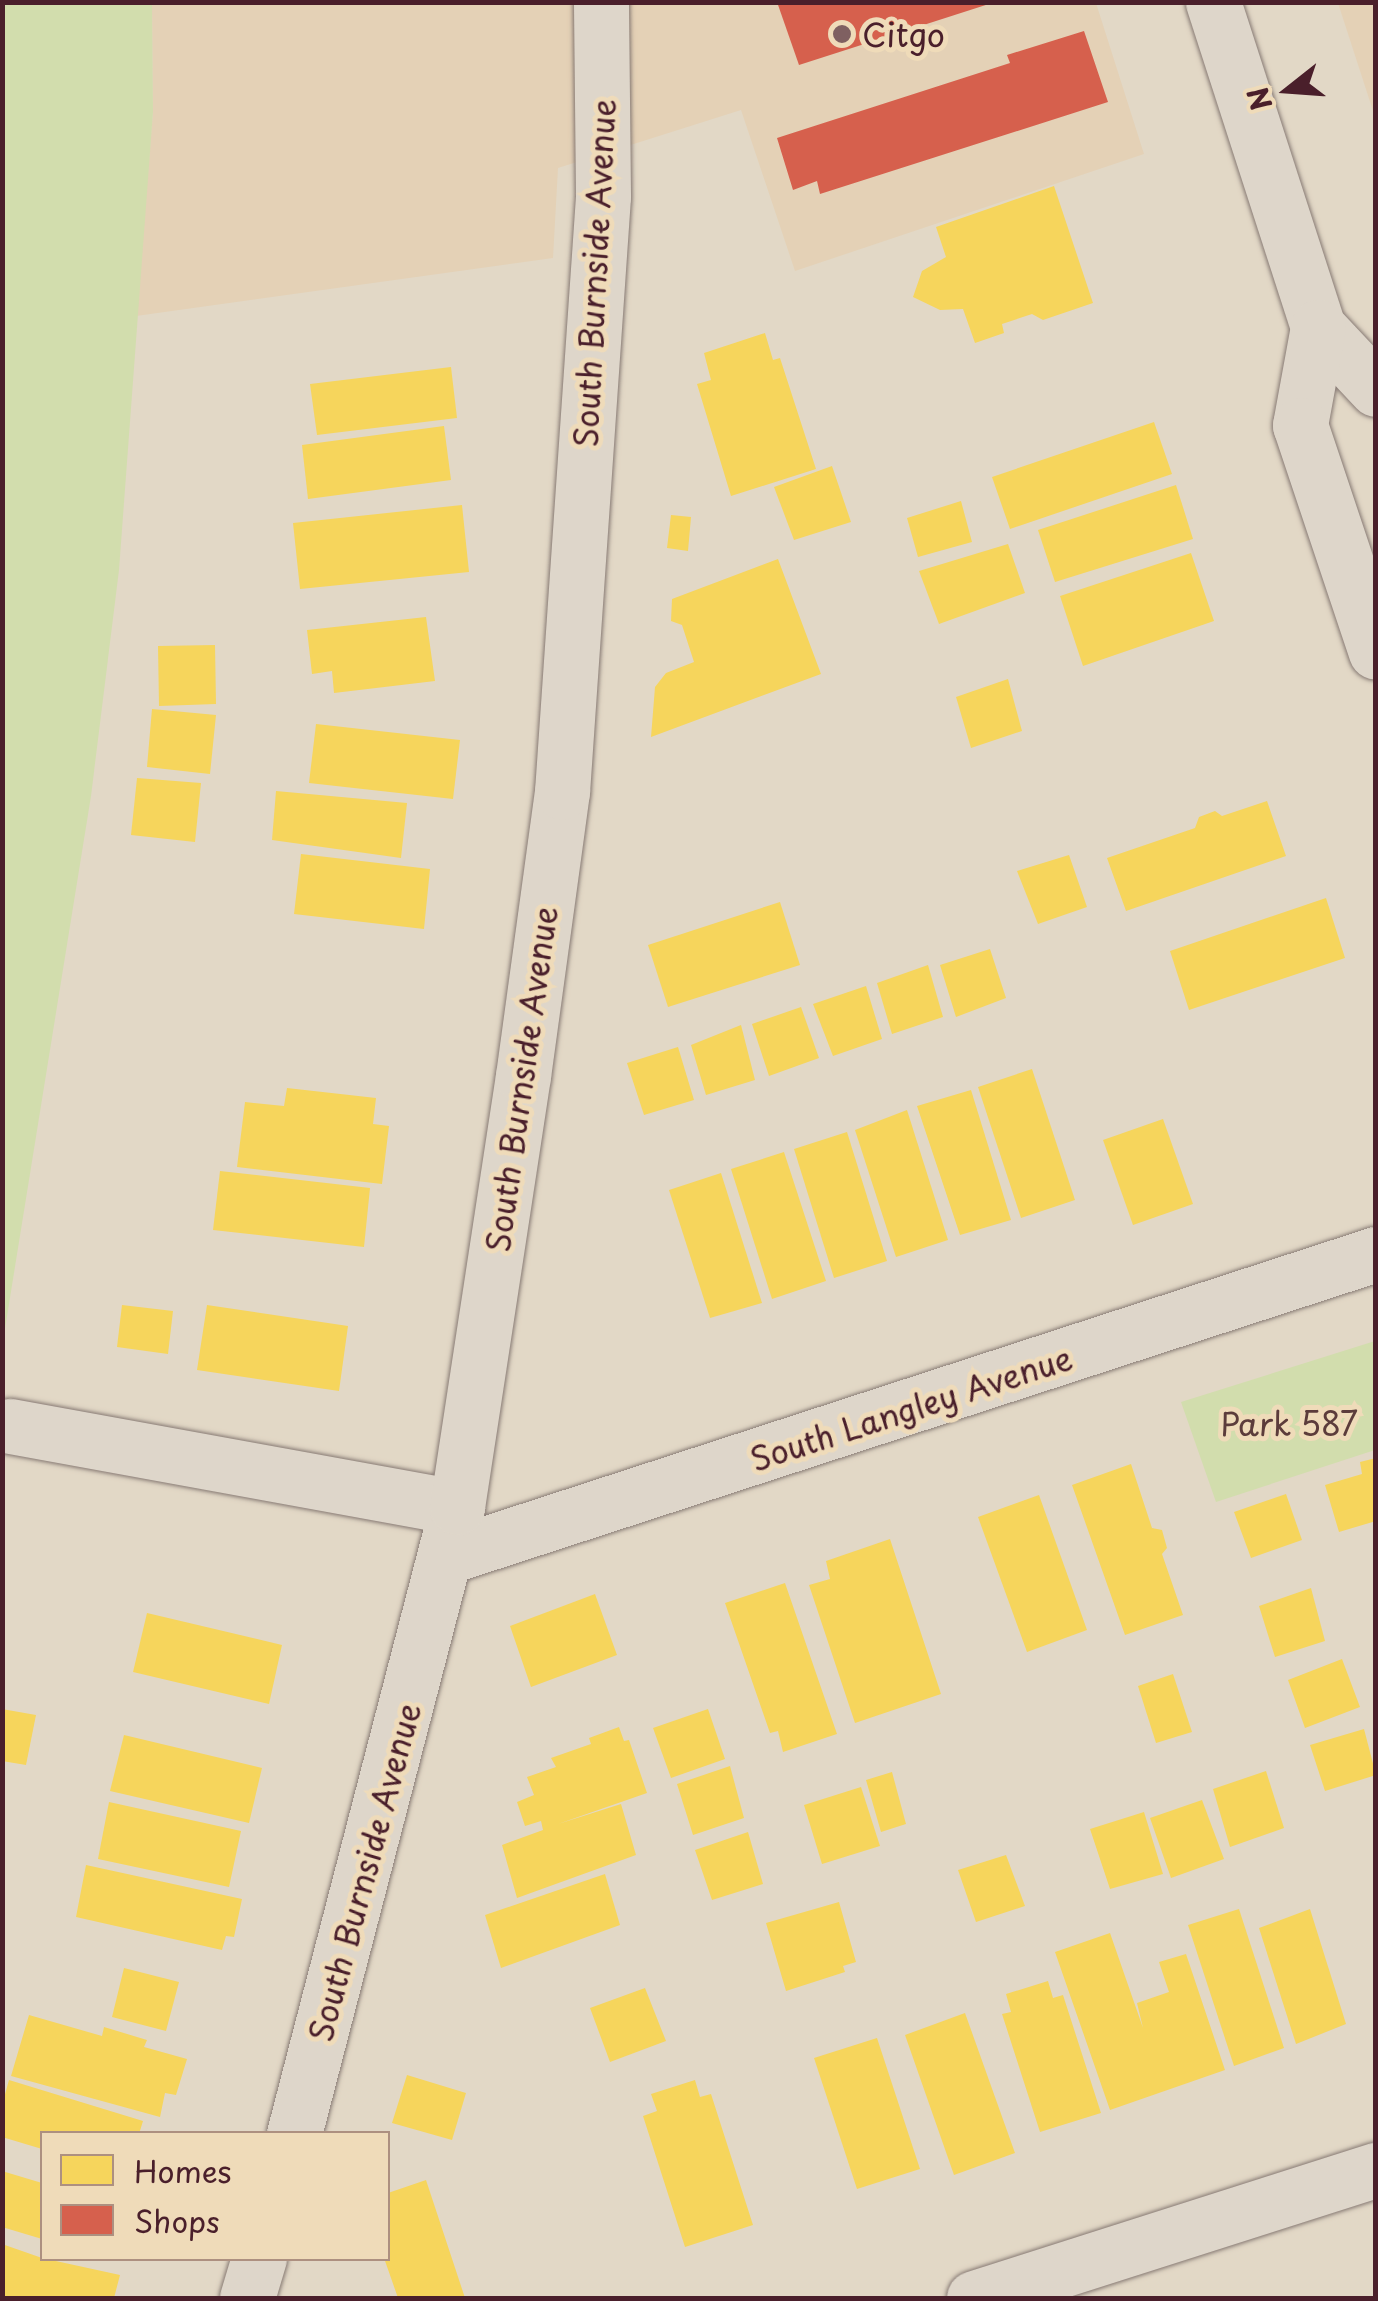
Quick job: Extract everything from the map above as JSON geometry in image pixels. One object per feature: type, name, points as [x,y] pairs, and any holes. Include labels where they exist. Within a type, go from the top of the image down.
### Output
[{"type":"street","name":"South Burnside Avenue","points":[[295,2131],[451,1532],[562,792],[603,196],[601,2]]},
{"type":"street","points":[[1213,2],[1318,327],[1376,390]]},
{"type":"street","points":[[1318,327],[1300,425],[1376,652]]},
{"type":"street","name":"South Langley Avenue","points":[[10,1426],[451,1532],[1376,1254]]},
{"type":"street","points":[[974,2298],[1376,2170]]},
{"type":"street","points":[[248,2298],[258,2261]]},
{"type":"shaded area","points":[[152,3],[1096,3],[1144,154],[795,271],[741,110],[558,168],[553,258],[136,316],[153,112]]},
{"type":"shaded area","points":[[1338,3],[1375,3],[1375,117]]},
{"type":"green space","points":[[152,3],[153,112],[119,570],[91,796],[3,1341],[2,6]]},
{"type":"green space","name":"Park 587","points":[[1375,1341],[1375,1450],[1216,1502],[1181,1402]]},
{"type":"building: Homes","points":[[1054,186],[1093,303],[1043,320],[1032,314],[1002,324],[1004,333],[975,343],[963,309],[940,310],[913,297],[922,271],[946,257],[936,227]]},
{"type":"building: Homes","points":[[765,333],[773,360],[780,358],[816,469],[731,496],[697,384],[711,380],[704,353]]},
{"type":"building: Homes","points":[[451,367],[457,418],[317,435],[310,384]]},
{"type":"building: Homes","points":[[1154,422],[1172,474],[1010,529],[992,477]]},
{"type":"building: Homes","points":[[444,426],[451,480],[308,499],[302,445]]},
{"type":"building: Homes","points":[[832,466],[851,522],[794,540],[774,487]]},
{"type":"building: Homes","points":[[1176,485],[1193,539],[1055,582],[1038,530]]},
{"type":"building: Homes","points":[[961,501],[972,542],[918,557],[907,518]]},
{"type":"building: Homes","points":[[462,505],[469,572],[300,589],[293,523]]},
{"type":"building: Homes","points":[[671,515],[691,517],[688,551],[667,548]]},
{"type":"building: Homes","points":[[1008,544],[1025,593],[939,624],[919,571]]},
{"type":"building: Homes","points":[[1191,553],[1214,621],[1083,666],[1060,596]]},
{"type":"building: Homes","points":[[778,559],[821,674],[651,737],[655,687],[666,673],[694,662],[682,625],[671,621],[672,599]]},
{"type":"building: Homes","points":[[426,617],[435,681],[334,693],[332,671],[312,674],[307,630]]},
{"type":"building: Homes","points":[[215,645],[216,704],[159,706],[158,646]]},
{"type":"building: Homes","points":[[1008,679],[1022,731],[971,748],[956,697]]},
{"type":"building: Homes","points":[[152,709],[216,715],[210,774],[147,767]]},
{"type":"building: Homes","points":[[316,724],[460,740],[453,799],[309,783]]},
{"type":"building: Homes","points":[[137,778],[201,783],[195,842],[131,835]]},
{"type":"building: Homes","points":[[276,791],[407,803],[401,858],[272,840]]},
{"type":"building: Homes","points":[[1267,801],[1286,856],[1126,911],[1107,858],[1195,828],[1199,817],[1215,811],[1222,816]]},
{"type":"building: Homes","points":[[301,854],[430,869],[424,929],[294,914]]},
{"type":"building: Homes","points":[[1069,855],[1087,907],[1038,924],[1017,871]]},
{"type":"building: Homes","points":[[1326,898],[1345,958],[1189,1010],[1170,951]]},
{"type":"building: Homes","points":[[780,902],[800,965],[668,1007],[648,945]]},
{"type":"building: Homes","points":[[990,949],[1006,998],[956,1017],[940,965]]},
{"type":"building: Homes","points":[[928,965],[943,1017],[892,1034],[877,983]]},
{"type":"building: Homes","points":[[866,986],[882,1039],[833,1056],[813,1004]]},
{"type":"building: Homes","points":[[801,1007],[819,1058],[769,1076],[752,1024]]},
{"type":"building: Homes","points":[[741,1025],[755,1080],[706,1095],[691,1045]]},
{"type":"building: Homes","points":[[678,1047],[694,1100],[644,1115],[627,1063]]},
{"type":"building: Homes","points":[[1032,1069],[1075,1200],[1021,1218],[978,1087]]},
{"type":"building: Homes","points":[[287,1088],[376,1098],[373,1124],[389,1126],[382,1184],[237,1167],[245,1102],[284,1106]]},
{"type":"building: Homes","points":[[971,1090],[1011,1220],[960,1235],[917,1106]]},
{"type":"building: Homes","points":[[907,1110],[948,1240],[896,1257],[855,1130]]},
{"type":"building: Homes","points":[[1163,1119],[1193,1204],[1133,1225],[1103,1140]]},
{"type":"building: Homes","points":[[847,1132],[887,1261],[834,1278],[794,1149]]},
{"type":"building: Homes","points":[[784,1152],[826,1281],[772,1299],[731,1169]]},
{"type":"building: Homes","points":[[220,1171],[370,1188],[364,1247],[213,1230]]},
{"type":"building: Homes","points":[[721,1173],[762,1303],[710,1318],[669,1190]]},
{"type":"building: Homes","points":[[122,1305],[173,1311],[168,1354],[117,1347]]},
{"type":"building: Homes","points":[[207,1305],[348,1326],[339,1391],[197,1370]]},
{"type":"building: Homes","points":[[1376,1458],[1376,1521],[1339,1532],[1325,1485],[1362,1474],[1360,1462]]},
{"type":"building: Homes","points":[[1131,1464],[1152,1528],[1162,1530],[1167,1548],[1162,1554],[1183,1615],[1125,1635],[1072,1485]]},
{"type":"building: Homes","points":[[1286,1494],[1302,1540],[1251,1558],[1234,1512]]},
{"type":"building: Homes","points":[[1039,1495],[1087,1630],[1027,1652],[978,1517]]},
{"type":"building: Homes","points":[[890,1539],[941,1694],[855,1723],[809,1585],[830,1579],[826,1561]]},
{"type":"building: Homes","points":[[785,1583],[837,1734],[783,1752],[778,1731],[770,1733],[725,1603]]},
{"type":"building: Homes","points":[[1311,1588],[1325,1641],[1275,1657],[1259,1606]]},
{"type":"building: Homes","points":[[595,1594],[617,1655],[531,1687],[510,1626]]},
{"type":"building: Homes","points":[[147,1613],[282,1645],[269,1704],[133,1672]]},
{"type":"building: Homes","points":[[1342,1659],[1360,1707],[1305,1728],[1288,1680]]},
{"type":"building: Homes","points":[[1173,1674],[1192,1732],[1156,1743],[1138,1686]]},
{"type":"building: Homes","points":[[2,1709],[36,1715],[26,1765],[2,1761]]},
{"type":"building: Homes","points":[[708,1709],[725,1759],[671,1778],[653,1728]]},
{"type":"building: Homes","points":[[619,1727],[624,1741],[629,1740],[647,1793],[558,1824],[621,1804],[636,1855],[517,1898],[502,1845],[543,1830],[541,1821],[525,1826],[517,1802],[534,1795],[527,1777],[556,1767],[551,1758],[591,1744],[589,1738]]},
{"type":"building: Homes","points":[[1364,1729],[1376,1775],[1325,1791],[1310,1745]]},
{"type":"building: Homes","points":[[124,1735],[262,1768],[249,1823],[110,1791]]},
{"type":"building: Homes","points":[[730,1766],[744,1818],[693,1835],[677,1784]]},
{"type":"building: Homes","points":[[1266,1771],[1284,1828],[1230,1847],[1213,1789]]},
{"type":"building: Homes","points":[[892,1772],[906,1824],[881,1832],[866,1780]]},
{"type":"building: Homes","points":[[861,1787],[880,1846],[822,1864],[804,1805]]},
{"type":"building: Homes","points":[[1202,1800],[1224,1859],[1171,1878],[1150,1818]]},
{"type":"building: Homes","points":[[109,1802],[241,1831],[229,1887],[98,1859]]},
{"type":"building: Homes","points":[[1144,1812],[1163,1874],[1110,1889],[1090,1829]]},
{"type":"building: Homes","points":[[748,1832],[763,1884],[712,1900],[695,1850]]},
{"type":"building: Homes","points":[[1006,1855],[1025,1906],[976,1922],[958,1870]]},
{"type":"building: Homes","points":[[86,1865],[242,1899],[234,1937],[226,1936],[222,1950],[76,1917]]},
{"type":"building: Homes","points":[[605,1874],[620,1925],[501,1968],[485,1915]]},
{"type":"building: Homes","points":[[839,1902],[856,1962],[843,1966],[845,1972],[786,1991],[766,1923]]},
{"type":"building: Homes","points":[[1239,1909],[1284,2048],[1234,2066],[1188,1925]]},
{"type":"building: Homes","points":[[1310,1909],[1346,2024],[1296,2044],[1259,1928]]},
{"type":"building: Homes","points":[[1110,1933],[1143,2028],[1137,2003],[1169,1992],[1159,1962],[1186,1954],[1225,2070],[1110,2110],[1055,1952]]},
{"type":"building: Homes","points":[[124,1968],[179,1982],[166,2031],[112,2017]]},
{"type":"building: Homes","points":[[1048,1981],[1053,1998],[1063,1995],[1101,2113],[1040,2132],[1002,2014],[1011,2012],[1006,1994]]},
{"type":"building: Homes","points":[[645,1988],[666,2041],[610,2062],[590,2008]]},
{"type":"building: Homes","points":[[965,2013],[1015,2153],[954,2175],[905,2035]]},
{"type":"building: Homes","points":[[29,2015],[102,2036],[104,2027],[147,2040],[144,2047],[187,2059],[176,2095],[165,2093],[160,2117],[11,2076]]},
{"type":"building: Homes","points":[[877,2038],[920,2169],[857,2189],[814,2058]]},
{"type":"building: Homes","points":[[407,2075],[466,2093],[452,2140],[392,2123]]},
{"type":"building: Homes","points":[[9,2080],[143,2121],[140,2131],[40,2131],[40,2148],[2,2137],[2,2105]]},
{"type":"building: Homes","points":[[695,2080],[700,2097],[711,2094],[753,2225],[685,2247],[643,2116],[657,2111],[651,2094]]},
{"type":"building: Homes","points":[[2,2171],[40,2182],[40,2238],[2,2227]]},
{"type":"building: Homes","points":[[426,2180],[465,2298],[398,2298],[385,2261],[390,2261],[390,2192]]},
{"type":"building: Homes","points":[[2,2244],[40,2257],[40,2261],[120,2275],[114,2298],[2,2297]]},
{"type":"building: Shops","name":"Citgo","points":[[777,2],[992,2],[992,3],[799,65]]},
{"type":"building: Shops","points":[[1084,31],[1108,102],[820,194],[817,181],[793,190],[777,138],[1010,63],[1007,55]]},
{"type":"place","name":"Citgo","points":[[842,34]]}]
